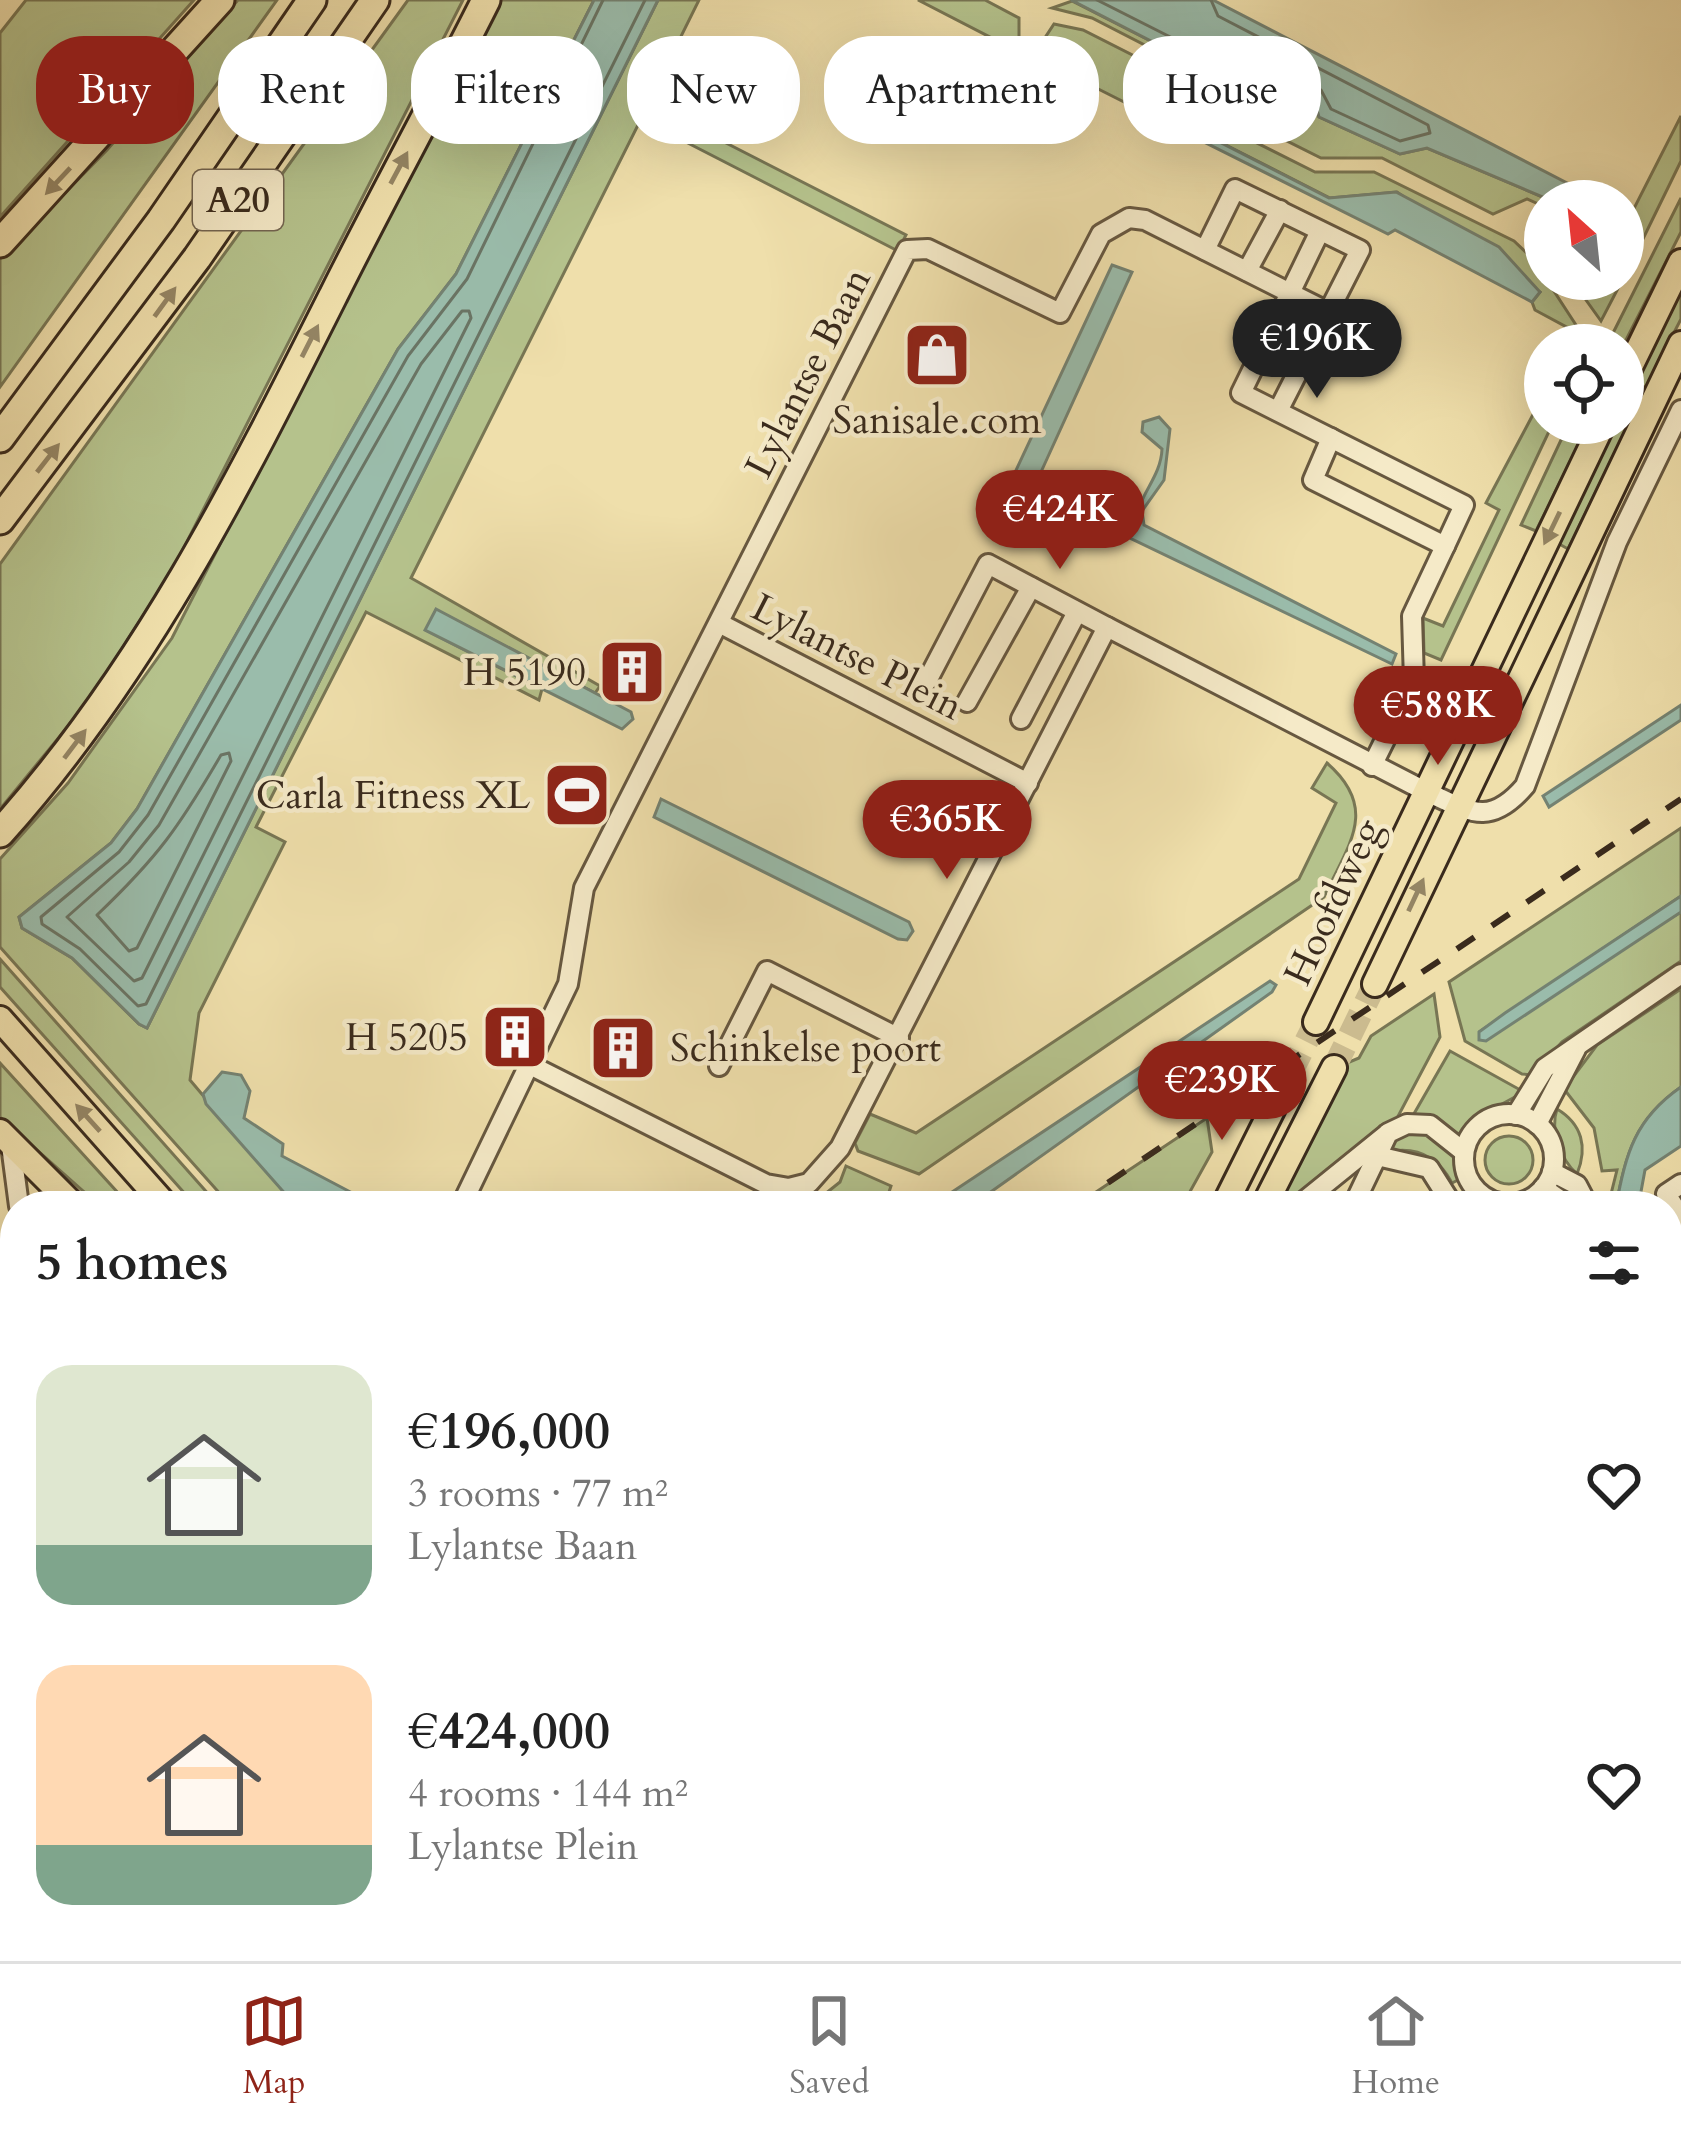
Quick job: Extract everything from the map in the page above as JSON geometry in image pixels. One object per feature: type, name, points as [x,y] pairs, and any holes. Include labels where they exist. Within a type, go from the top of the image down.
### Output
[{"type":"highway","points":[[0,243],[220,0]]},
{"type":"highway","name":"A20","points":[[0,438],[161,220],[312,0]]},
{"type":"highway","name":"A20","points":[[0,520],[197,258],[374,0]]},
{"type":"highway","points":[[0,833],[72,748],[166,610],[257,445],[486,0]]},
{"type":"main road","points":[[1644,338],[1681,262]]},
{"type":"main road","name":"Hoofdweg","points":[[1375,984],[1681,344]]},
{"type":"main road","name":"Hoofdweg","points":[[1316,1022],[1593,444]]},
{"type":"main road","points":[[0,1019],[153,1191]]},
{"type":"main road","points":[[1272,1191],[1334,1068]]},
{"type":"main road","points":[[1232,1191],[1274,1106]]},
{"type":"main road","points":[[6,1138],[59,1191]]},
{"type":"street","points":[[1205,250],[1235,189],[1360,250],[1278,411]]},
{"type":"street","points":[[1247,271],[1280,210]]},
{"type":"street","name":"Lylantse Baan","points":[[469,1191],[568,984],[584,888],[907,250],[928,249],[1060,313],[1101,234],[1115,223],[1145,220],[1328,312]]},
{"type":"street","points":[[1320,230],[1241,393],[1464,505],[1412,616],[1414,681],[1372,766]]},
{"type":"street","points":[[927,681],[988,564],[1372,766],[1458,806],[1486,814],[1502,809],[1525,786],[1617,542],[1681,410]]},
{"type":"street","points":[[1331,439],[1312,480],[1444,546]]},
{"type":"street","points":[[967,702],[1031,587]]},
{"type":"street","points":[[1021,718],[1077,611]]},
{"type":"street","name":"Lylantse Plein","points":[[719,623],[1028,783]]},
{"type":"street","points":[[532,1066],[749,1176],[789,1188],[809,1183],[825,1169],[899,1039],[1107,627]]},
{"type":"street","points":[[719,1066],[767,971],[899,1039]]},
{"type":"street","points":[[1516,1114],[1545,1068],[1681,974]]},
{"type":"street","points":[[1538,1124],[1579,1042]]},
{"type":"street","points":[[1472,1191],[1464,1152],[1483,1122],[1516,1114],[1538,1124],[1552,1148],[1548,1180],[1537,1191]]},
{"type":"street","points":[[1319,1191],[1371,1154],[1388,1133],[1407,1124],[1430,1125],[1464,1152]]},
{"type":"street","points":[[6,1138],[16,1191]]},
{"type":"street","points":[[1358,1191],[1371,1154]]},
{"type":"street","points":[[1371,1154],[1429,1168],[1444,1191]]},
{"type":"street","points":[[1548,1180],[1556,1191]]},
{"type":"street","points":[[1548,1180],[1577,1186],[1580,1191]]},
{"type":"green space","points":[[26,0],[194,0],[162,36],[36,36],[36,144],[65,144],[0,217],[0,33]]},
{"type":"green space","points":[[238,0],[277,0],[251,36],[218,36],[218,82],[194,116],[194,50]]},
{"type":"green space","points":[[408,0],[463,0],[445,36],[411,36],[411,102],[174,567],[88,702],[0,809],[0,564],[304,144],[387,144],[387,36],[382,36]]},
{"type":"green space","points":[[499,0],[594,0],[576,36],[481,36]]},
{"type":"green space","points":[[658,0],[699,0],[681,36],[640,36]]},
{"type":"green space","points":[[918,0],[985,0],[1019,18],[1019,36],[988,36]]},
{"type":"green space","points":[[1072,1],[1141,36],[1127,36],[1092,18],[1052,8]]},
{"type":"green space","points":[[1054,24],[1095,36],[1046,36]]},
{"type":"green space","points":[[1099,38],[1123,50],[1123,101],[1099,89]]},
{"type":"green space","points":[[627,62],[628,144],[411,578],[600,686],[595,693],[436,610],[426,630],[542,689],[539,700],[366,612],[256,827],[285,842],[199,1013],[190,1080],[283,1191],[218,1191],[0,947],[0,859],[68,783],[172,638],[425,144],[521,144],[456,274],[398,349],[137,809],[111,843],[19,917],[22,928],[72,958],[147,1028],[586,144],[603,144],[603,111]]},
{"type":"green space","points":[[1681,116],[1681,161],[1644,237],[1644,189]]},
{"type":"green space","points":[[1321,118],[1400,154],[1427,148],[1524,189],[1524,200],[1493,214],[1382,158],[1321,158],[1293,144],[1321,144]]},
{"type":"green space","points":[[112,144],[174,144],[0,387],[0,259]]},
{"type":"green space","points":[[690,144],[728,144],[906,235],[898,251]]},
{"type":"green space","points":[[1224,144],[1259,144],[1315,172],[1374,172],[1514,241],[1524,250],[1524,281],[1397,192],[1330,198]]},
{"type":"green space","points":[[1681,198],[1681,232],[1634,324],[1618,324],[1630,300],[1644,300],[1644,271]]},
{"type":"green space","points":[[1681,284],[1681,319],[1645,389],[1644,358]]},
{"type":"green space","points":[[1560,300],[1575,324],[1561,324],[1535,310],[1532,302]]},
{"type":"green space","points":[[1586,300],[1612,300],[1601,321]]},
{"type":"green space","points":[[1524,432],[1524,444],[1543,444],[1441,660],[1424,653],[1423,618],[1443,626],[1499,510],[1486,503]]},
{"type":"green space","points":[[1559,444],[1579,444],[1536,531],[1521,525]]},
{"type":"green space","points":[[1601,444],[1619,444],[1568,549],[1554,541]]},
{"type":"green space","points":[[1327,763],[1343,780],[1356,812],[1349,844],[1324,897],[919,1174],[858,1151],[855,1143],[870,1114],[916,1133],[1299,879],[1336,803],[1312,788]]},
{"type":"green space","points":[[1681,828],[1681,896],[1479,1032],[1681,912],[1681,961],[1562,1042],[1533,1075],[1522,1074],[1465,1041],[1449,982]]},
{"type":"green space","points":[[0,959],[206,1191],[183,1191],[0,987]]},
{"type":"green space","points":[[1681,989],[1681,1087],[1643,1125],[1629,1153],[1619,1191],[1612,1191],[1617,1170],[1602,1171],[1594,1128],[1564,1089],[1597,1045]]},
{"type":"green space","points":[[1434,994],[1440,1037],[1395,1122],[1310,1191],[1283,1191],[1347,1063],[1359,1058],[1371,1036]]},
{"type":"green space","points":[[1450,1051],[1524,1092],[1482,1115],[1462,1135],[1411,1119]]},
{"type":"green space","points":[[0,1063],[116,1191],[83,1191],[0,1117]]},
{"type":"green space","points":[[1557,1109],[1580,1137],[1577,1174],[1558,1143]]},
{"type":"green space","points":[[1207,1118],[1212,1152],[1190,1191],[1098,1191]]},
{"type":"green space","points":[[1418,1128],[1457,1154],[1460,1179],[1452,1183],[1440,1166],[1417,1152],[1387,1152],[1390,1136]]},
{"type":"green space","points":[[1509,1136],[1526,1143],[1533,1160],[1526,1177],[1509,1184],[1492,1177],[1485,1160],[1492,1143]]},
{"type":"green space","points":[[846,1166],[891,1186],[889,1191],[829,1191],[840,1182]]},
{"type":"water","points":[[594,0],[658,0],[640,36],[627,36],[627,62],[603,111],[603,36],[576,36]]},
{"type":"water","points":[[1071,0],[1213,0],[1283,36],[1141,36]]},
{"type":"water","points":[[1321,56],[1561,180],[1524,180],[1524,189],[1427,148],[1400,154],[1321,118]]},
{"type":"water","points":[[521,144],[586,144],[147,1028],[72,958],[22,928],[19,917],[111,843],[137,809],[398,349],[456,274]]},
{"type":"water","points":[[1208,144],[1223,144],[1329,198],[1396,192],[1499,247],[1524,274],[1524,298],[1395,230],[1388,234]]},
{"type":"water","points":[[1112,265],[1132,272],[1041,472],[1137,521],[1162,449],[1142,432],[1143,422],[1159,417],[1170,429],[1164,480],[1142,511],[1144,525],[1396,654],[1392,664],[1011,481]]},
{"type":"water","points":[[436,609],[631,712],[633,719],[622,729],[425,630]]},
{"type":"water","points":[[1681,705],[1681,720],[1549,807],[1543,796]]},
{"type":"water","points":[[661,799],[909,922],[913,931],[907,940],[898,939],[654,817]]},
{"type":"water","points":[[1681,896],[1681,912],[1486,1041],[1479,1040],[1479,1032],[1505,1013]]},
{"type":"water","points":[[1270,981],[1276,985],[992,1191],[954,1191]]},
{"type":"water","points":[[222,1072],[241,1075],[250,1091],[244,1118],[283,1144],[282,1156],[348,1191],[283,1191],[206,1104],[203,1094]]},
{"type":"water","points":[[1681,1087],[1681,1146],[1645,1170],[1641,1191],[1619,1191],[1635,1139],[1665,1099]]},
{"type":"tunnel","points":[[1334,1068],[1375,984]]},
{"type":"tunnel","points":[[1274,1106],[1316,1022]]},
{"type":"railway","points":[[1095,1191],[1681,799]]},
{"type":"place","name":"Sanisale.com","points":[[937,355]]},
{"type":"place","name":"H 5190","points":[[632,672]]},
{"type":"place","name":"Carla Fitness XL","points":[[577,795]]},
{"type":"place","name":"H 5205","points":[[515,1037]]},
{"type":"place","name":"Schinkelse poort","points":[[623,1048]]}]
